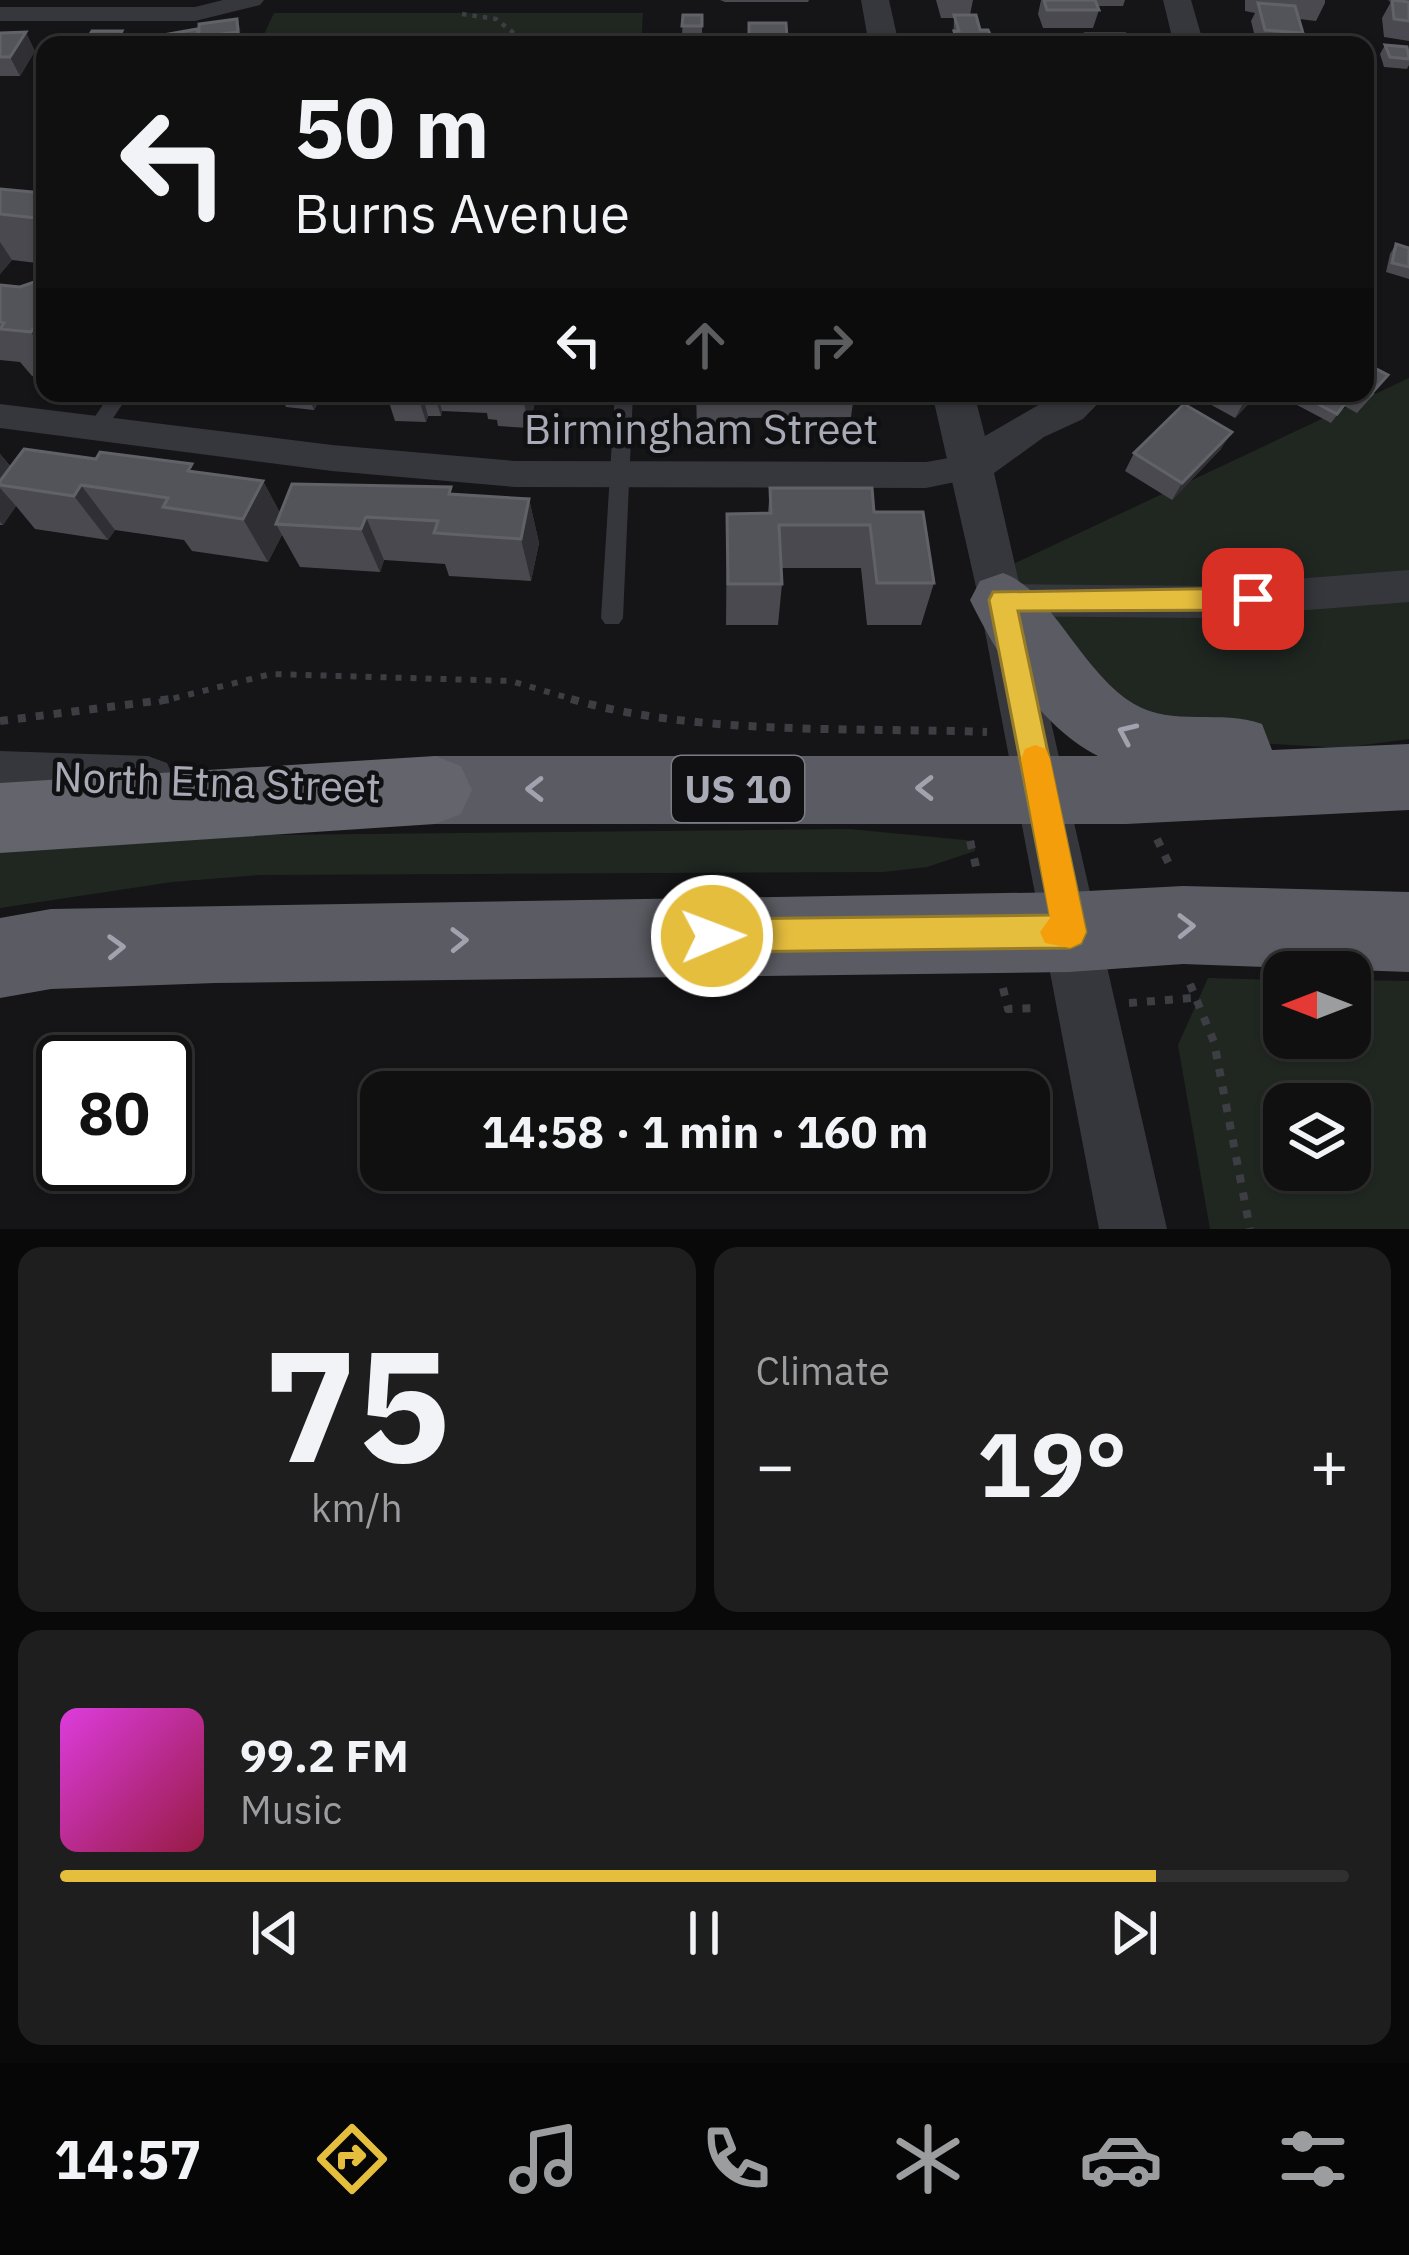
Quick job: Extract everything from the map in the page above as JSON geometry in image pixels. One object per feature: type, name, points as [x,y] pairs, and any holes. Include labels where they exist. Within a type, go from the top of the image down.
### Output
[{"type":"highway","points":[[1003,600],[1067,692],[1129,738],[1163,746],[1409,748]]},
{"type":"highway","name":"US 10","points":[[0,818],[435,790],[1126,790],[1409,777]]},
{"type":"highway","points":[[0,958],[51,949],[215,943],[1070,932],[1184,925],[1404,931]]},
{"type":"street","points":[[874,0],[882,36]]},
{"type":"street","points":[[1177,0],[1187,36]]},
{"type":"street","points":[[1400,0],[1409,1]]},
{"type":"street","points":[[0,14],[195,14],[246,3]]},
{"type":"street","points":[[955,402],[1003,600],[1133,1229]]},
{"type":"street","points":[[972,467],[1029,426],[1076,402]]},
{"type":"street","name":"Birmingham Street","points":[[0,416],[416,467],[620,475],[926,475],[972,467]]},
{"type":"street","points":[[1003,600],[1207,602],[1409,586]]},
{"type":"street","name":"North Etna Street","points":[[0,775],[435,790]]},
{"type":"lane","points":[[96,428],[115,402]]},
{"type":"lane","points":[[612,619],[624,402]]},
{"type":"path","points":[[462,14],[496,19],[518,36]]},
{"type":"path","points":[[0,721],[151,704],[271,674],[511,680],[616,712],[706,722],[945,729],[1008,1010]]},
{"type":"path","points":[[1126,790],[1171,862],[1192,998],[1214,1042],[1250,1229]]},
{"type":"shaded area","points":[[274,13],[643,13],[642,36],[263,36]]},
{"type":"shaded area","points":[[1409,378],[1409,739],[1342,748],[1159,737],[993,669],[975,582],[1358,402],[1374,402],[1374,394]]},
{"type":"shaded area","points":[[849,829],[975,841],[975,851],[927,867],[883,872],[258,875],[172,882],[0,908],[0,852],[268,835]]},
{"type":"shaded area","points":[[1208,978],[1263,979],[1263,1059],[1371,1059],[1371,980],[1409,981],[1409,1229],[1210,1229],[1178,1045]]},
{"type":"building","points":[[1044,0],[1095,0],[1099,10],[1047,10]]},
{"type":"building","points":[[1392,0],[1409,2],[1409,21],[1394,19]]},
{"type":"building","points":[[1258,3],[1295,6],[1303,33],[1265,30]]},
{"type":"building","points":[[683,15],[702,15],[702,26],[682,26]]},
{"type":"building","points":[[954,15],[976,15],[980,30],[988,30],[991,36],[956,36]]},
{"type":"building","points":[[237,19],[238,32],[199,36],[199,24]]},
{"type":"building","points":[[749,23],[786,23],[787,36],[749,36]]},
{"type":"building","points":[[197,29],[198,36],[158,36]]},
{"type":"building","points":[[92,31],[122,31],[119,36],[89,36]]},
{"type":"building","points":[[26,32],[10,57],[0,57],[0,33]]},
{"type":"building","points":[[1385,45],[1407,47],[1409,59],[1390,57]]},
{"type":"building","points":[[0,189],[36,192],[36,218],[0,214]]},
{"type":"building","points":[[1396,244],[1409,248],[1409,267],[1392,263]]},
{"type":"building","points":[[36,281],[36,326],[31,332],[0,329],[4,323],[0,322],[0,285],[20,287]]},
{"type":"building","points":[[1374,368],[1388,375],[1374,391]]},
{"type":"building","points":[[1314,402],[1346,402],[1337,414]]},
{"type":"building","points":[[1184,404],[1232,432],[1182,483],[1134,453]]},
{"type":"building","points":[[24,449],[96,459],[100,452],[192,464],[188,471],[263,481],[243,519],[163,507],[168,498],[81,485],[74,496],[0,485]]},
{"type":"building","points":[[292,484],[451,487],[449,494],[529,499],[521,539],[434,533],[438,521],[366,517],[361,529],[276,524]]},
{"type":"building","points":[[770,488],[872,488],[874,512],[923,512],[934,583],[877,583],[870,525],[779,525],[782,584],[728,584],[727,514],[771,513]]},
{"type":"slow traffic","points":[[1035,759],[1070,932],[1056,932]]},
{"type":"route","points":[[712,936],[1070,932],[1003,600],[1253,599]]}]
